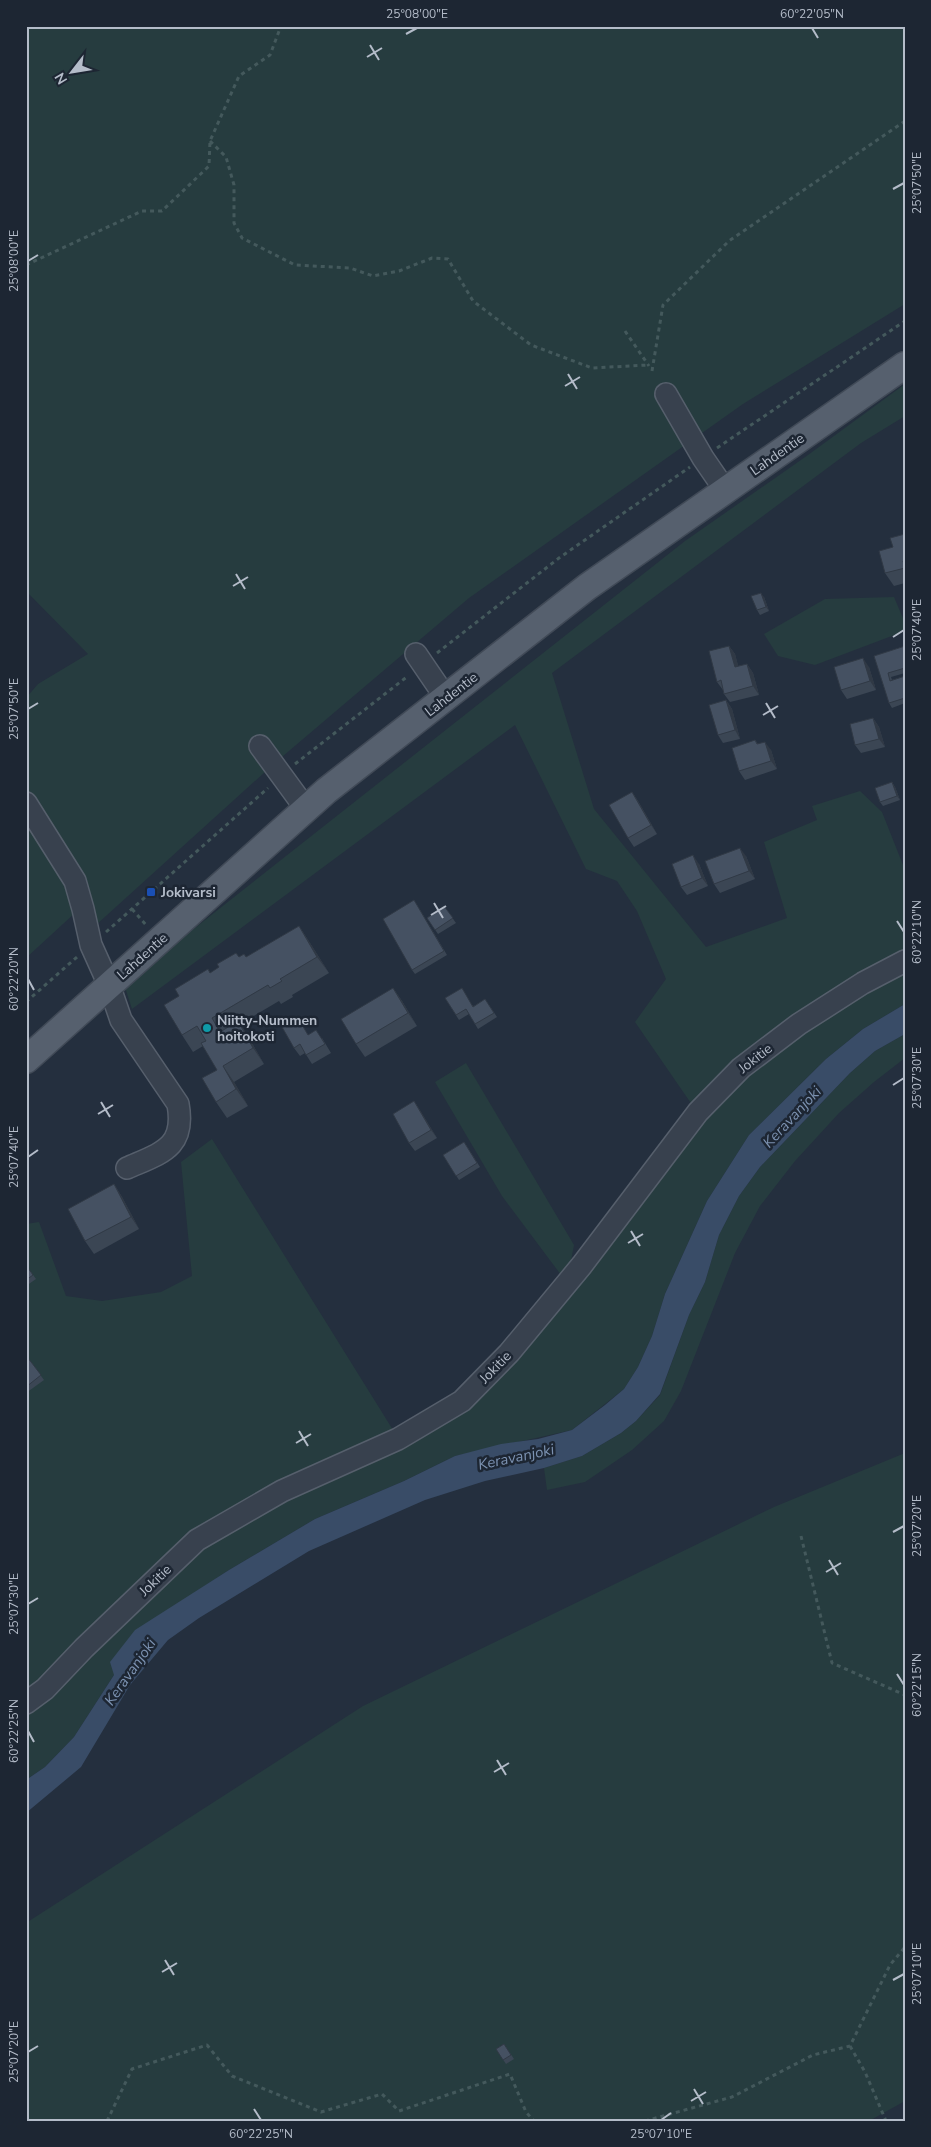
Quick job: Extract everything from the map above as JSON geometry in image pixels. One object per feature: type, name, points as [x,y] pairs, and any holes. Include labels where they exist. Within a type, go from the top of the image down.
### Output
[{"type":"main road","name":"Lahdentie","points":[[26,1060],[306,809],[586,587],[905,365]]},
{"type":"street","points":[[666,394],[703,458],[725,490]]},
{"type":"street","points":[[420,659],[446,698]]},
{"type":"street","points":[[260,746],[306,809]]},
{"type":"street","points":[[26,803],[75,881],[91,945],[122,1020],[178,1104],[181,1120],[176,1139],[164,1151],[127,1168]]},
{"type":"street","name":"Jokitie","points":[[26,1703],[45,1689],[84,1648],[197,1540],[282,1491],[398,1438],[462,1401],[509,1353],[588,1258],[698,1112],[741,1068],[799,1024],[863,982],[905,961]]},
{"type":"path","points":[[26,265],[142,211],[162,211],[209,166],[210,141],[239,76],[270,55],[281,26]]},
{"type":"path","points":[[652,371],[664,305],[728,241],[905,121]]},
{"type":"path","points":[[210,141],[226,157],[234,185],[234,224],[242,238],[295,265],[350,268],[374,276],[400,271],[432,258],[448,259],[472,301],[531,345],[592,368],[648,365]]},
{"type":"path","points":[[26,1002],[281,776],[420,659],[559,558],[905,321]]},
{"type":"path","points":[[625,331],[666,394]]},
{"type":"path","points":[[801,1536],[832,1663],[905,1695]]},
{"type":"path","points":[[850,2046],[890,1965],[905,1947]]},
{"type":"path","points":[[107,2121],[132,2069],[207,2045],[232,2076],[321,2112],[382,2094],[399,2111],[510,2074],[526,2112],[534,2121]]},
{"type":"path","points":[[645,2121],[732,2097],[813,2055],[850,2046]]},
{"type":"path","points":[[850,2046],[865,2072],[886,2121]]},
{"type":"green space","points":[[26,26],[905,26],[905,304],[743,404],[469,598],[276,762],[96,925],[76,912],[26,958],[26,698],[38,684],[88,654],[26,591]]},
{"type":"green space","points":[[905,384],[905,416],[861,443],[552,673],[594,809],[706,947],[787,918],[764,842],[817,820],[812,806],[860,791],[882,812],[905,870],[905,1004],[863,1029],[826,1059],[749,1135],[707,1201],[665,1294],[652,1336],[638,1367],[624,1389],[572,1430],[455,1456],[404,1481],[315,1519],[229,1570],[188,1597],[114,1675],[74,1737],[45,1767],[26,1780],[26,1224],[39,1222],[66,1296],[102,1301],[161,1292],[192,1276],[181,1162],[212,1139],[398,1438],[462,1401],[567,1283],[502,1196],[435,1082],[466,1063],[574,1245],[567,1282],[697,1112],[635,1022],[666,979],[637,911],[617,881],[586,869],[515,725],[132,1009],[124,984],[685,541]]},
{"type":"green space","points":[[894,597],[905,623],[905,631],[815,665],[778,656],[764,634],[825,599]]},
{"type":"green space","points":[[905,1034],[905,1058],[839,1113],[795,1161],[760,1206],[735,1253],[681,1391],[664,1421],[632,1450],[585,1482],[547,1490],[544,1468],[582,1456],[621,1433],[636,1421],[660,1395],[689,1315],[705,1282],[719,1235],[739,1196],[760,1167],[850,1073],[875,1051]]},
{"type":"green space","points":[[905,1453],[905,2101],[869,2121],[26,2121],[26,1923],[363,1706],[774,1507]]},
{"type":"water","name":"Keravanjoki","points":[[905,1004],[905,1034],[875,1051],[850,1073],[760,1167],[739,1196],[719,1235],[705,1282],[689,1315],[660,1394],[636,1421],[621,1433],[582,1456],[544,1468],[485,1481],[425,1500],[309,1551],[199,1618],[168,1640],[130,1685],[81,1767],[26,1813],[26,1780],[45,1767],[74,1737],[114,1675],[110,1662],[135,1630],[229,1570],[315,1519],[404,1481],[455,1456],[501,1444],[538,1439],[572,1430],[624,1389],[638,1367],[652,1336],[665,1294],[707,1201],[749,1135],[826,1059],[863,1029]]},
{"type":"building","points":[[905,534],[905,560],[903,561],[905,568],[885,573],[879,551],[893,547],[890,538]]},
{"type":"building","points":[[761,593],[766,607],[757,610],[751,596]]},
{"type":"building","points":[[729,646],[735,667],[747,664],[753,686],[724,694],[721,680],[717,682],[709,651]]},
{"type":"building","points":[[905,646],[905,668],[888,673],[890,681],[905,676],[905,698],[889,703],[874,656]]},
{"type":"building","points":[[863,658],[870,681],[841,690],[834,667]]},
{"type":"building","points":[[726,700],[735,730],[718,735],[709,705]]},
{"type":"building","points":[[873,718],[879,739],[855,745],[850,724]]},
{"type":"building","points":[[755,740],[757,744],[765,742],[771,761],[739,771],[732,748]]},
{"type":"building","points":[[892,782],[897,796],[880,802],[875,788]]},
{"type":"building","points":[[632,792],[651,825],[628,838],[609,805]]},
{"type":"building","points":[[740,848],[749,871],[714,884],[705,861]]},
{"type":"building","points":[[693,855],[702,878],[681,887],[672,864]]},
{"type":"building","points":[[414,900],[444,951],[412,970],[383,919]]},
{"type":"building","points":[[444,906],[453,918],[435,930],[427,918]]},
{"type":"building","points":[[299,926],[317,957],[280,979],[282,981],[270,988],[268,985],[212,1018],[220,1032],[238,1021],[253,1048],[223,1066],[236,1089],[216,1102],[202,1078],[217,1070],[201,1043],[206,1041],[197,1026],[182,1035],[164,1005],[179,996],[175,989],[208,969],[210,973],[219,967],[217,964],[236,953],[239,957],[244,954],[246,957]]},
{"type":"building","points":[[393,988],[408,1013],[356,1044],[341,1019]]},
{"type":"building","points":[[462,988],[473,1007],[485,999],[494,1013],[475,1024],[466,1009],[456,1015],[445,998]]},
{"type":"building","points":[[298,1018],[308,1035],[316,1030],[325,1044],[306,1055],[300,1044],[294,1048],[282,1027]]},
{"type":"building","points":[[414,1101],[431,1130],[409,1143],[393,1114]]},
{"type":"building","points":[[464,1142],[477,1163],[456,1176],[443,1155]]},
{"type":"building","points":[[114,1184],[131,1217],[85,1241],[68,1209]]},
{"type":"building","points":[[26,1265],[33,1275],[26,1280]]},
{"type":"building","points":[[28,1358],[41,1375],[26,1387],[26,1360]]},
{"type":"building","points":[[504,2044],[511,2055],[503,2060],[496,2049]]},
{"type":"place","name":"Jokivarsi","points":[[151,892]]},
{"type":"place","name":"Niitty-Nummen hoitokoti","points":[[207,1028]]}]
